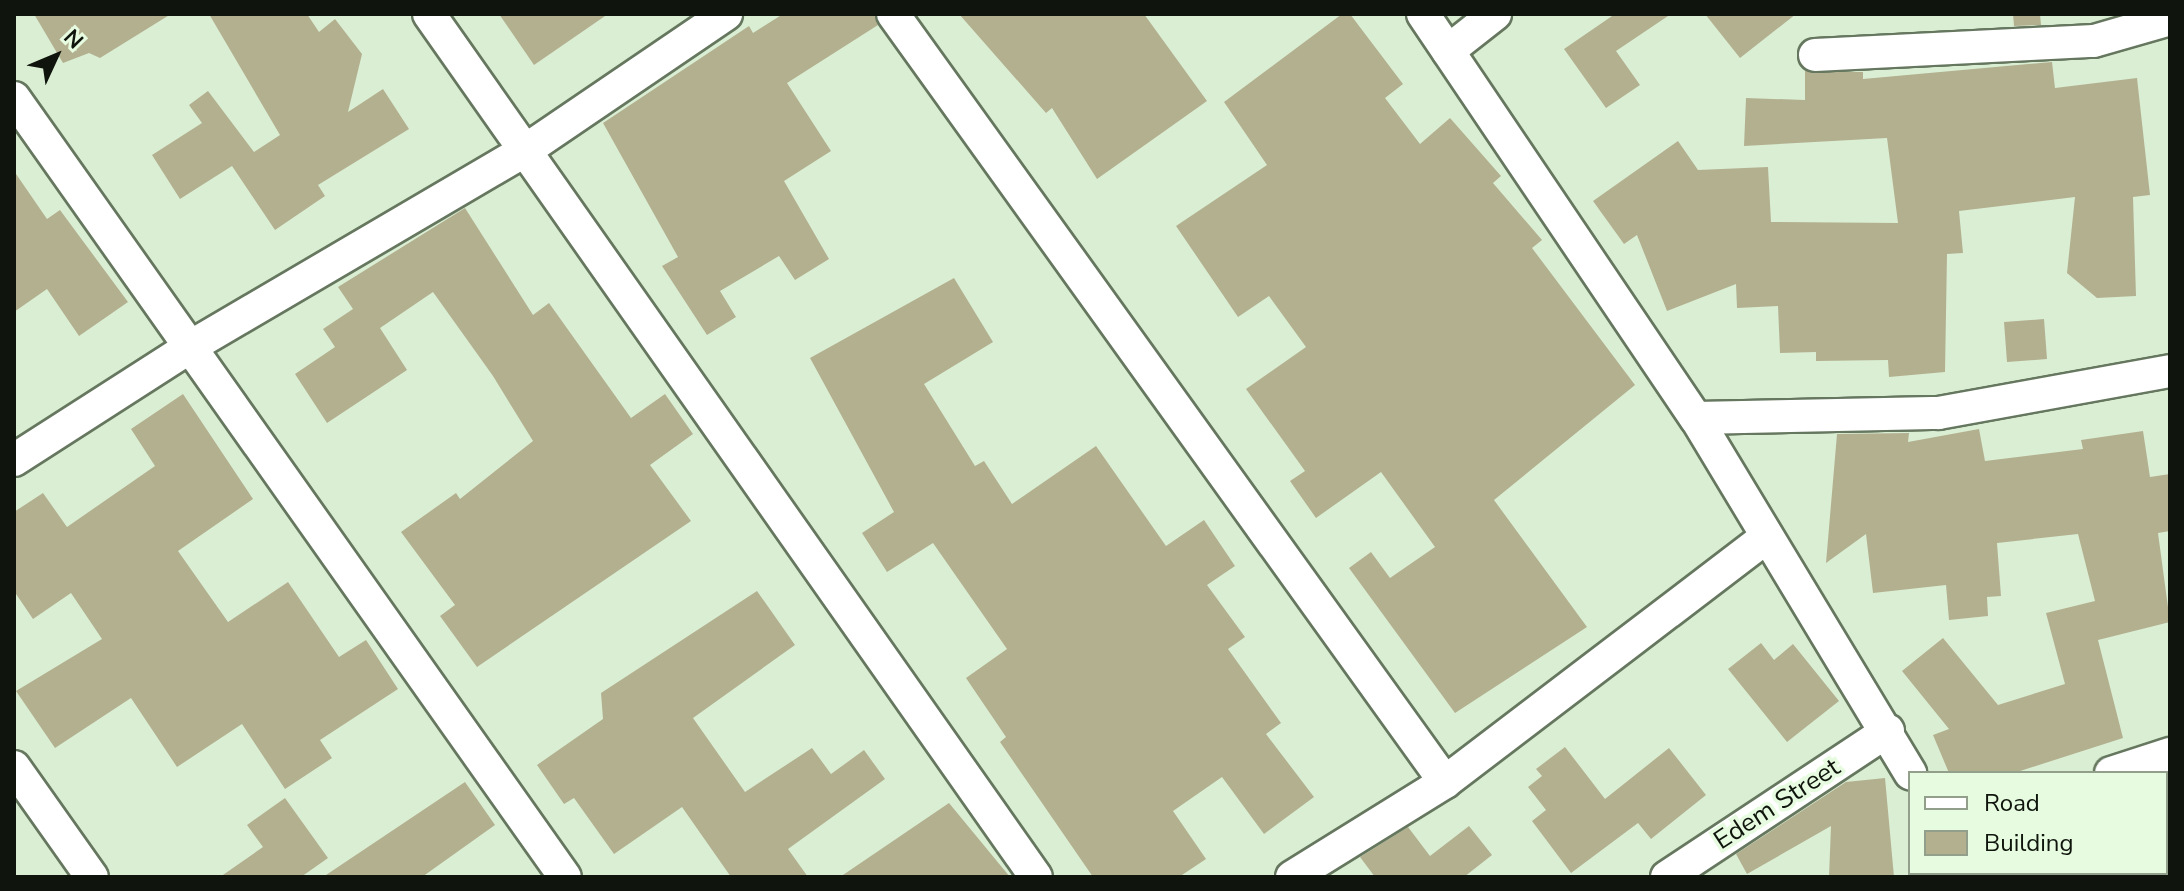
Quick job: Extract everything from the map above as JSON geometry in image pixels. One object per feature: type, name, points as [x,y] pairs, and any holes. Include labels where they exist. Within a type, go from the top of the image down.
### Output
[{"type":"street","points":[[429,14],[1036,877]]},
{"type":"street","points":[[14,460],[190,347],[526,150],[726,14]]},
{"type":"street","points":[[893,14],[1445,782]]},
{"type":"street","points":[[1423,14],[1696,418],[1888,731],[1909,771]]},
{"type":"street","points":[[1448,51],[1495,14]]},
{"type":"street","points":[[1815,55],[2094,41],[2170,19]]},
{"type":"street","points":[[14,98],[565,877]]},
{"type":"street","points":[[1696,418],[1939,413],[2170,371]]},
{"type":"street","points":[[1292,877],[1445,782],[1767,537]]},
{"type":"street","name":"Edem Street","points":[[1667,877],[1888,731]]},
{"type":"street","points":[[2117,771],[2170,754]]},
{"type":"street","points":[[15,769],[92,877]]},
{"type":"building","points":[[34,14],[171,14],[100,58],[89,53],[63,63]]},
{"type":"building","points":[[209,14],[307,14],[319,32],[335,19],[362,54],[348,112],[383,89],[409,129],[318,185],[325,196],[275,230],[232,166],[180,199],[152,155],[202,123],[189,105],[208,91],[254,152],[280,135]]},
{"type":"building","points":[[499,14],[608,14],[534,65]]},
{"type":"building","points":[[783,14],[874,14],[878,25],[787,83],[831,151],[784,181],[829,259],[795,280],[779,256],[720,291],[736,317],[707,335],[662,266],[678,257],[603,123],[749,26],[753,33]]},
{"type":"building","points":[[959,14],[1144,14],[1207,101],[1097,179],[1052,108],[1046,113]]},
{"type":"building","points":[[1342,14],[1350,14],[1403,84],[1385,98],[1420,144],[1450,118],[1501,176],[1493,183],[1542,240],[1532,248],[1635,385],[1494,500],[1587,627],[1455,713],[1349,568],[1371,552],[1390,578],[1435,547],[1381,472],[1316,518],[1290,481],[1305,471],[1246,389],[1306,347],[1269,296],[1238,317],[1176,226],[1267,165],[1224,102]]},
{"type":"building","points":[[1615,14],[1671,14],[1616,51],[1640,85],[1606,108],[1564,49]]},
{"type":"building","points":[[1705,14],[1796,14],[1740,58]]},
{"type":"building","points":[[2013,14],[2040,14],[2041,25],[2014,26]]},
{"type":"building","points":[[2052,62],[2055,88],[2137,78],[2150,195],[2133,197],[2136,296],[2097,298],[2067,273],[2075,197],[1959,211],[1963,253],[1947,254],[1945,372],[1889,377],[1888,360],[1816,361],[1816,352],[1780,353],[1778,306],[1737,308],[1736,284],[1667,311],[1637,235],[1624,244],[1593,201],[1678,141],[1698,170],[1768,167],[1771,222],[1898,223],[1887,138],[1744,146],[1746,98],[1805,100],[1805,71],[1863,72],[1863,79]]},
{"type":"building","points":[[14,171],[47,219],[60,210],[128,302],[79,336],[47,289],[14,312]]},
{"type":"building","points":[[465,208],[533,315],[549,303],[631,418],[665,394],[693,434],[650,465],[691,521],[477,667],[440,616],[455,605],[401,532],[456,493],[460,499],[533,441],[493,376],[433,292],[380,328],[407,370],[327,423],[295,374],[335,347],[323,329],[353,309],[338,287]]},
{"type":"building","points":[[954,278],[993,342],[924,384],[975,466],[984,461],[1012,504],[1096,446],[1166,546],[1204,520],[1235,566],[1207,585],[1245,637],[1228,649],[1281,723],[1266,734],[1314,797],[1264,834],[1222,777],[1173,811],[1206,859],[1179,877],[1093,877],[1000,742],[1006,737],[966,678],[1007,649],[933,543],[887,572],[862,533],[894,512],[810,358]]},
{"type":"building","points":[[2044,319],[2047,359],[2007,362],[2004,322]]},
{"type":"building","points":[[183,394],[253,499],[178,551],[228,622],[288,582],[339,657],[366,640],[398,689],[320,740],[332,758],[285,789],[242,724],[177,767],[131,698],[55,748],[16,691],[102,639],[71,593],[33,619],[14,591],[14,512],[43,493],[67,527],[155,466],[131,429]]},
{"type":"building","points":[[1979,429],[1985,461],[2083,449],[2081,440],[2143,431],[2150,477],[2170,474],[2170,531],[2158,533],[2170,622],[2098,640],[2123,738],[2020,771],[1948,771],[1933,735],[1949,729],[1902,671],[1943,638],[1998,705],[2065,684],[2046,613],[2095,601],[2078,534],[1997,543],[2001,596],[1987,597],[1988,616],[1949,620],[1946,585],[1873,593],[1866,534],[1826,563],[1837,434],[1909,433],[1908,442]]},
{"type":"building","points":[[757,591],[795,645],[693,718],[745,792],[812,748],[831,774],[864,750],[885,779],[788,849],[808,877],[731,877],[682,807],[614,854],[574,798],[564,804],[537,765],[603,719],[601,693]]},
{"type":"building","points":[[1761,643],[1774,660],[1793,644],[1839,701],[1787,742],[1728,669]]},
{"type":"building","points":[[1565,747],[1605,799],[1669,748],[1706,795],[1651,839],[1638,823],[1571,873],[1532,821],[1546,810],[1528,787],[1542,776],[1536,769]]},
{"type":"building","points":[[1885,778],[1894,877],[1829,877],[1831,826],[1747,874],[1736,854],[1846,782]]},
{"type":"building","points":[[465,782],[495,825],[422,877],[323,877]]},
{"type":"building","points":[[285,798],[328,858],[301,877],[220,877],[263,847],[247,825]]},
{"type":"building","points":[[949,803],[1010,877],[840,877]]},
{"type":"building","points":[[1469,826],[1492,855],[1464,877],[1375,877],[1360,857],[1408,827],[1430,856]]}]
